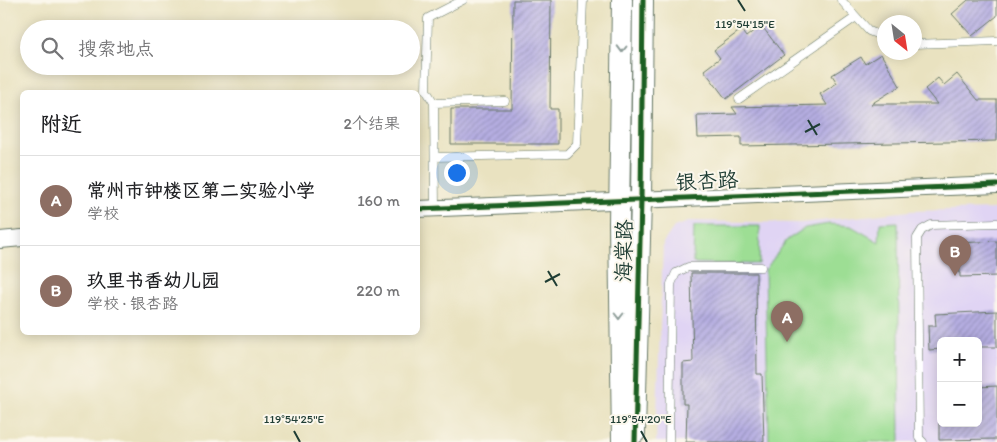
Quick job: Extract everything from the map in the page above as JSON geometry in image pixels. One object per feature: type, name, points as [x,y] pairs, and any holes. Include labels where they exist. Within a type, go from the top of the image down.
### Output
[{"type":"street","name":"海棠路","points":[[622,0],[619,341],[622,442]]},
{"type":"street","name":"海棠路","points":[[635,442],[641,200],[643,0]]},
{"type":"street","name":"银杏路","points":[[420,210],[997,185]]},
{"type":"street","points":[[0,240],[20,238]]},
{"type":"lane","points":[[435,208],[434,103],[426,90],[428,18],[463,0]]},
{"type":"lane","points":[[435,157],[567,154],[577,144],[583,0]]},
{"type":"lane","points":[[841,0],[869,31],[877,34]]},
{"type":"lane","points":[[739,99],[856,17]]},
{"type":"lane","points":[[922,44],[997,41]]},
{"type":"lane","points":[[434,103],[505,101]]},
{"type":"lane","points":[[923,442],[919,438],[917,238],[922,230],[931,225],[997,223]]},
{"type":"lane","points":[[669,442],[671,284],[673,279],[676,274],[688,267],[761,267]]},
{"type":"shaded area","points":[[997,209],[997,442],[656,442],[663,243],[674,227],[691,221],[800,223],[911,211]]},
{"type":"green space","points":[[898,222],[900,442],[769,442],[765,270],[787,240],[805,228],[829,224],[851,226],[879,242],[880,223]]},
{"type":"green space","points":[[694,226],[760,226],[759,264],[693,263]]},
{"type":"building","points":[[513,0],[551,0],[550,109],[558,109],[558,144],[451,144],[451,109],[512,109]]},
{"type":"building","points":[[968,0],[997,0],[997,16],[972,36],[952,14]]},
{"type":"building","points":[[761,25],[784,55],[726,99],[704,70],[720,58],[714,50],[741,30],[746,37]]},
{"type":"building","points":[[877,56],[877,60],[885,60],[900,86],[871,104],[937,104],[925,89],[938,78],[944,85],[957,74],[978,100],[997,100],[997,141],[741,146],[741,137],[698,138],[697,115],[737,114],[732,107],[827,105],[820,94],[837,83],[832,75],[861,57],[865,64]]},
{"type":"building","points":[[997,241],[997,276],[960,277],[959,243]]},
{"type":"building","points":[[691,273],[756,273],[757,374],[762,374],[764,442],[686,442],[687,404],[683,404],[683,363],[693,362]]},
{"type":"building","points":[[997,311],[997,347],[982,347],[982,337],[937,337],[937,349],[929,350],[928,326],[936,326],[935,314]]},
{"type":"building","points":[[997,386],[997,439],[939,440],[939,427],[982,427],[982,387]]},
{"type":"cycle path","points":[[635,442],[641,200],[643,0]]},
{"type":"cycle path","points":[[420,209],[997,185]]},
{"type":"place","name":"玖里书香幼儿园","points":[[955,276]]},
{"type":"place","name":"常州市钟楼区第二实验小学","points":[[787,342]]}]
